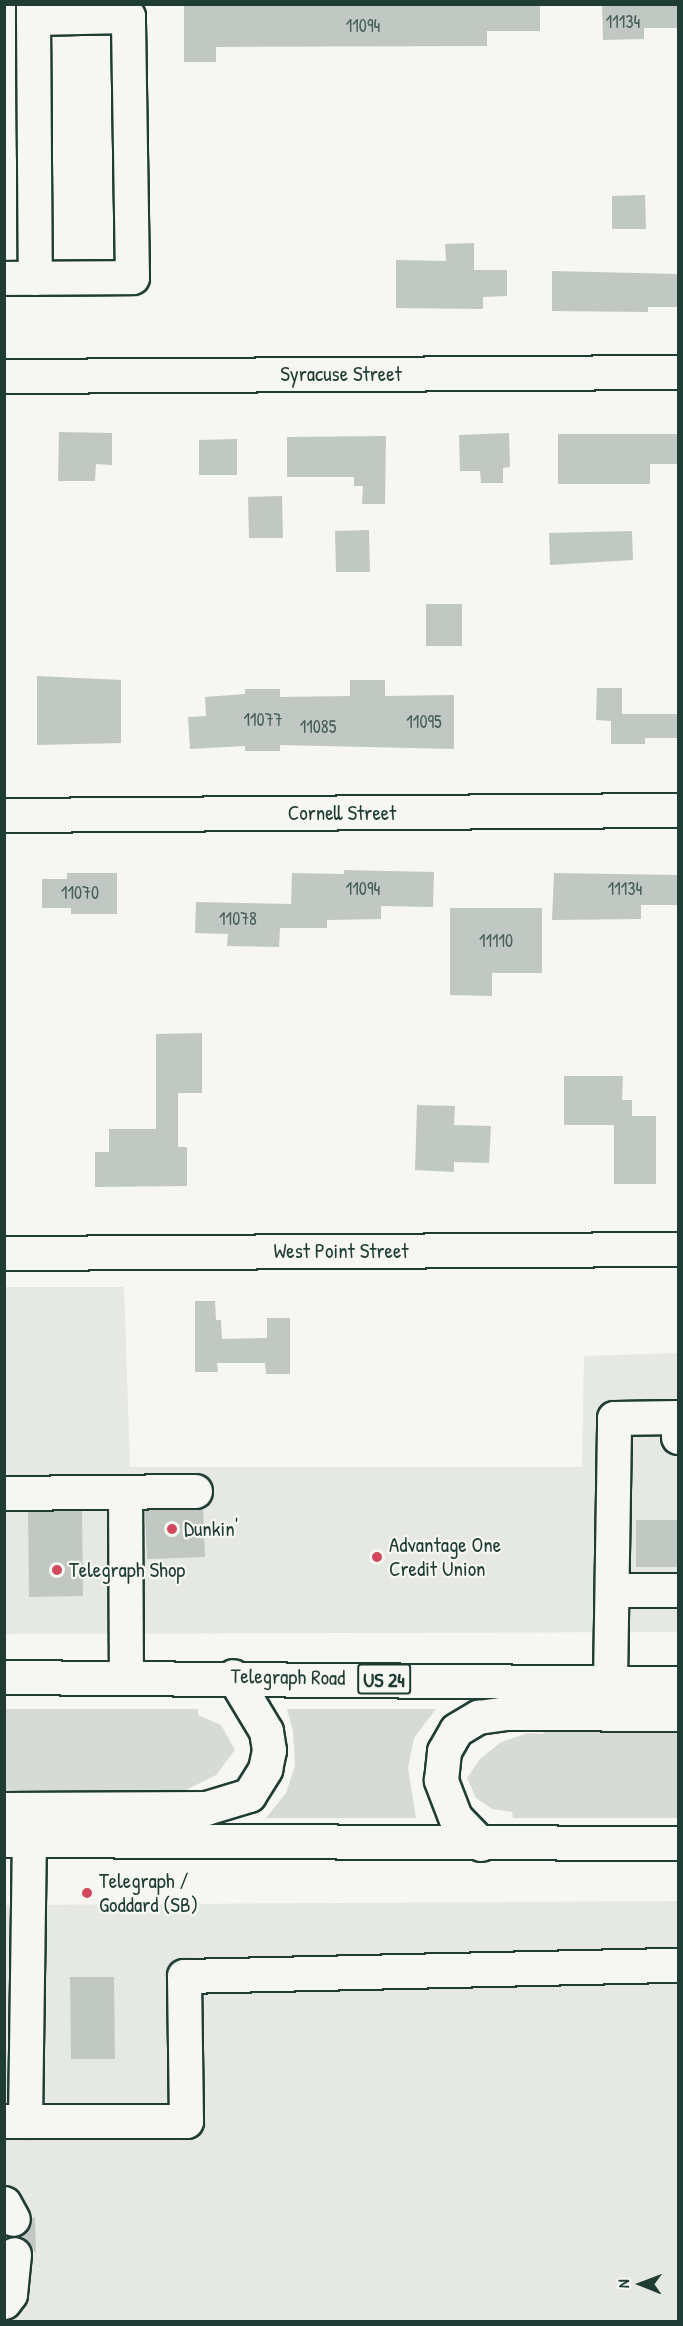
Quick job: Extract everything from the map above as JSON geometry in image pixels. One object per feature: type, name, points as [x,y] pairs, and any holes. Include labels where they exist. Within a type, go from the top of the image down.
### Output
[{"type":"main road","points":[[33,11],[128,16],[132,277],[20,278],[33,11]]},
{"type":"main road","name":"Syracuse Street","points":[[4,376],[678,372]]},
{"type":"main road","name":"Cornell Street","points":[[4,815],[678,810]]},
{"type":"main road","name":"West Point Street","points":[[4,1253],[678,1249]]},
{"type":"main road","points":[[610,1682],[614,1418],[678,1417],[678,1437]]},
{"type":"main road","points":[[4,1493],[195,1491]]},
{"type":"main road","points":[[125,1492],[126,1676]]},
{"type":"main road","points":[[613,1590],[678,1590]]},
{"type":"main road","points":[[4,1809],[206,1808],[249,1795],[265,1769],[269,1750],[266,1731],[233,1676]]},
{"type":"main road","name":"Telegraph Road","points":[[4,1677],[233,1676],[678,1683]]},
{"type":"main road","points":[[481,1844],[455,1817],[441,1780],[444,1751],[456,1730],[478,1717],[505,1713],[678,1714]]},
{"type":"main road","points":[[678,1843],[481,1844],[17,1840],[24,2121],[186,2121],[184,1976],[678,1965]]},
{"type":"main road","points":[[4,2302],[10,2294],[14,2254]]},
{"type":"shaded area","points":[[4,1287],[124,1287],[130,1467],[582,1467],[584,1356],[678,1353],[678,1632],[5,1634]]},
{"type":"shaded area","points":[[5,1709],[198,1709],[198,1715],[221,1725],[235,1750],[216,1775],[176,1795],[5,1802]]},
{"type":"shaded area","points":[[287,1709],[436,1709],[414,1738],[408,1768],[416,1818],[266,1818],[286,1793],[295,1766],[293,1731]]},
{"type":"shaded area","points":[[544,1726],[678,1727],[678,1818],[513,1818],[512,1812],[492,1809],[476,1798],[467,1778],[480,1759],[501,1742],[528,1733],[543,1734]]},
{"type":"shaded area","points":[[678,1901],[678,2321],[5,2321],[4,1905]]},
{"type":"building","points":[[184,4],[540,4],[540,31],[487,31],[487,46],[216,47],[216,62],[184,62]]},
{"type":"building","points":[[602,4],[678,4],[678,28],[644,28],[644,39],[603,40]]},
{"type":"building","points":[[645,195],[646,229],[612,229],[612,196]]},
{"type":"building","points":[[474,243],[474,270],[507,270],[507,296],[483,297],[483,309],[396,308],[396,260],[446,261],[445,244]]},
{"type":"building","points":[[552,271],[678,274],[678,307],[648,307],[648,312],[552,311]]},
{"type":"building","points":[[59,432],[112,433],[112,465],[96,464],[95,481],[58,481]]},
{"type":"building","points":[[509,433],[510,467],[503,468],[503,483],[481,483],[480,471],[460,471],[459,435]]},
{"type":"building","points":[[558,434],[678,434],[678,464],[650,464],[650,484],[558,484]]},
{"type":"building","points":[[386,436],[385,504],[362,504],[363,486],[354,486],[354,477],[287,477],[287,437]]},
{"type":"building","points":[[237,439],[237,475],[199,475],[199,440]]},
{"type":"building","points":[[282,496],[283,538],[249,538],[248,497]]},
{"type":"building","points":[[369,530],[370,572],[336,572],[335,531]]},
{"type":"building","points":[[632,531],[633,560],[550,565],[549,533]]},
{"type":"building","points":[[426,604],[462,604],[462,646],[426,646]]},
{"type":"building","points":[[37,676],[121,680],[121,743],[37,745]]},
{"type":"building","points":[[350,680],[385,680],[385,696],[454,695],[454,749],[280,745],[280,751],[245,751],[245,746],[190,749],[188,717],[206,716],[205,697],[245,694],[245,689],[280,689],[280,697],[350,696]]},
{"type":"building","points":[[597,688],[622,688],[622,714],[678,714],[678,738],[645,738],[645,744],[611,744],[611,721],[596,720]]},
{"type":"building","points":[[344,870],[434,872],[433,907],[381,906],[381,919],[327,920],[327,928],[280,928],[279,947],[227,946],[228,934],[195,933],[196,902],[291,904],[292,873],[344,874]]},
{"type":"building","points":[[67,873],[117,873],[117,914],[71,914],[71,908],[42,908],[42,879],[67,879]]},
{"type":"building","points":[[554,873],[678,875],[678,905],[641,905],[641,919],[552,920]]},
{"type":"building","points":[[450,908],[542,908],[542,973],[492,973],[492,996],[450,995]]},
{"type":"building","points":[[202,1033],[202,1093],[178,1093],[178,1147],[187,1147],[187,1186],[95,1187],[95,1152],[109,1152],[109,1129],[156,1129],[156,1034]]},
{"type":"building","points":[[564,1076],[623,1076],[622,1100],[632,1100],[632,1116],[656,1116],[656,1184],[614,1184],[614,1125],[564,1125]]},
{"type":"building","points":[[417,1105],[455,1106],[454,1125],[491,1126],[489,1163],[454,1162],[454,1172],[415,1170]]},
{"type":"building","points":[[195,1301],[215,1301],[216,1320],[221,1320],[222,1339],[267,1338],[267,1318],[290,1318],[290,1374],[266,1374],[265,1363],[217,1363],[218,1372],[195,1372]]},
{"type":"building","points":[[203,1508],[205,1557],[147,1559],[145,1510]]},
{"type":"building","points":[[28,1511],[82,1511],[83,1596],[29,1597]]},
{"type":"building","points":[[636,1520],[678,1520],[678,1567],[636,1567]]},
{"type":"building","points":[[70,1977],[114,1977],[115,2059],[71,2059]]},
{"type":"building","points":[[32,2218],[35,2218],[36,2253],[19,2236],[29,2229]]},
{"type":"place","name":"Dunkin'","points":[[172,1529]]},
{"type":"place","name":"Advantage One Credit Union","points":[[377,1557]]},
{"type":"place","name":"Telegraph Shop","points":[[57,1570]]},
{"type":"place","name":"Telegraph / Goddard (SB)","points":[[87,1893]]}]
